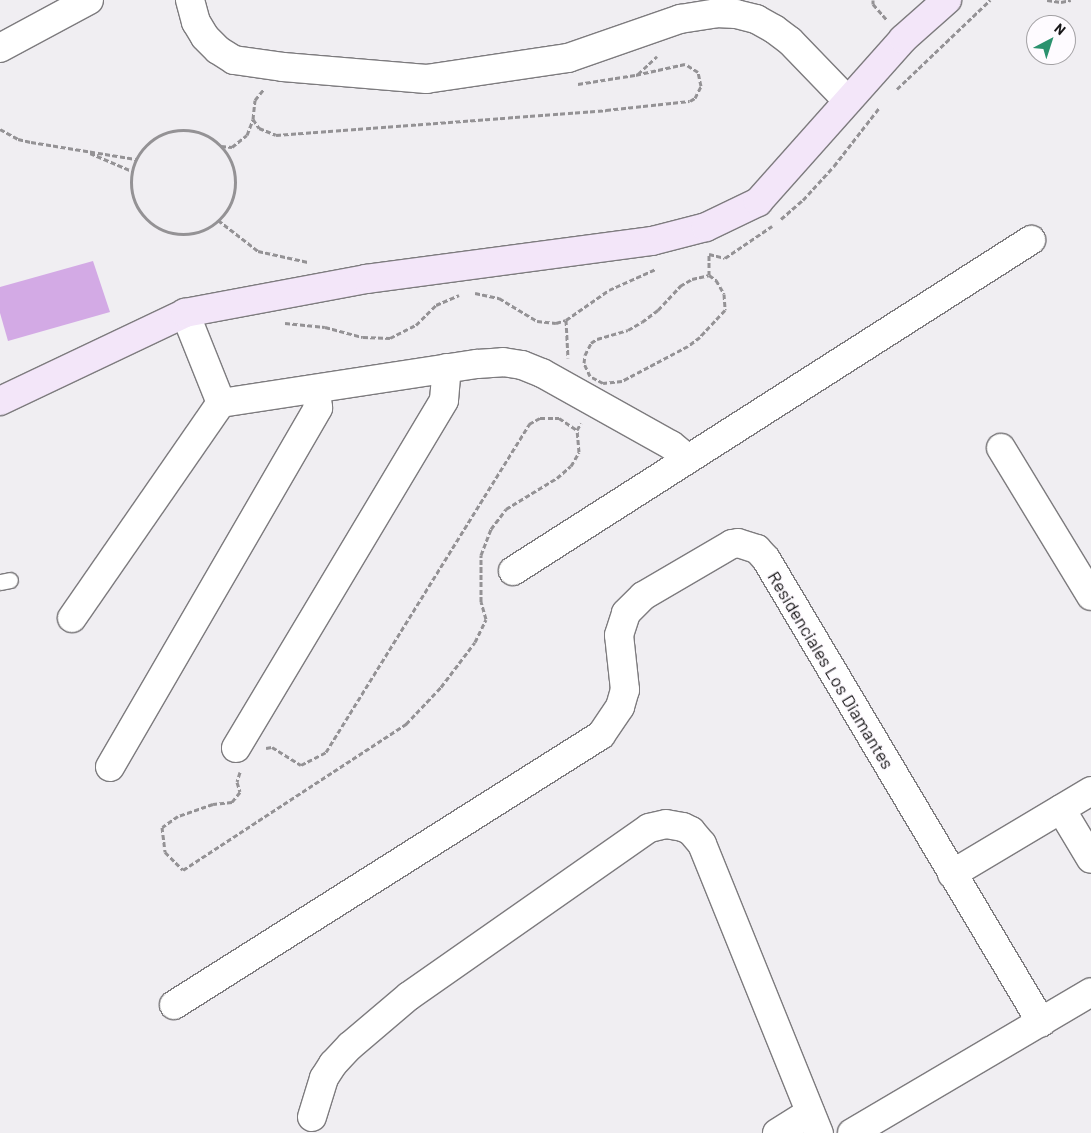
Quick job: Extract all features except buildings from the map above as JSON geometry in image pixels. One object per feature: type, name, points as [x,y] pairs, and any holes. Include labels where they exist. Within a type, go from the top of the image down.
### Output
[{"type":"street","points":[[0,48],[89,0]]},
{"type":"street","points":[[190,0],[196,22],[205,37],[218,50],[234,60],[283,67],[426,79],[568,58],[679,9],[736,14],[756,19],[774,28],[790,41],[847,100]]},
{"type":"street","points":[[0,401],[185,313],[366,279],[652,241],[706,227],[758,202],[903,39],[947,0]]},
{"type":"street","points":[[513,571],[1031,240]]},
{"type":"street","points":[[185,313],[220,403]]},
{"type":"street","points":[[72,618],[220,403],[447,368],[503,362],[522,365],[589,391],[688,458]]},
{"type":"street","points":[[239,755],[444,400],[447,368]]},
{"type":"street","points":[[110,767],[318,408],[316,389]]},
{"type":"street","points":[[1001,448],[1091,596]]},
{"type":"street","name":"Residenciales Los Diamantes","points":[[174,1005],[587,746],[601,735],[612,722],[620,707],[625,690],[619,635],[630,608],[643,596],[732,544],[751,546],[766,559],[1041,1022]]},
{"type":"street","points":[[952,874],[1091,792]]},
{"type":"street","points":[[1061,809],[1091,860]]},
{"type":"street","points":[[312,1117],[321,1086],[333,1064],[350,1046],[410,996],[650,828],[666,824],[683,826],[691,831],[702,844],[815,1122],[776,1133]]},
{"type":"street","points":[[852,1133],[1091,992]]},
{"type":"path","points":[[1047,0],[1061,2],[1071,0]]},
{"type":"path","points":[[253,120],[259,128],[276,134],[606,110],[690,101],[699,92],[701,79],[693,67],[686,64],[636,76],[571,85]]},
{"type":"path","points":[[221,146],[232,146],[247,135],[253,120],[255,100],[268,87]]},
{"type":"path","points":[[0,129],[18,139],[31,142],[136,159]]},
{"type":"path","points":[[192,130],[207,136],[221,146],[228,156],[235,178],[231,201],[218,220],[195,232],[169,232],[157,227],[143,214],[133,197],[132,171],[136,159],[149,141],[169,131],[192,130]]},
{"type":"path","points":[[84,150],[132,171]]},
{"type":"path","points":[[218,220],[258,251],[310,262]]},
{"type":"path","points":[[700,256],[716,249]]},
{"type":"path","points":[[282,322],[325,327],[363,337],[390,338],[416,325],[436,306],[447,299],[473,293],[499,298],[537,321],[556,323],[566,320],[610,290],[658,268]]},
{"type":"path","points":[[239,755],[237,782],[240,792],[232,802],[213,804],[178,816],[162,827],[164,852],[183,870],[406,724],[441,687],[475,642],[486,619],[481,602],[481,555],[491,529],[506,509],[557,478],[571,466],[579,452],[577,430],[589,391],[590,376],[586,370],[584,355],[591,343],[628,330],[642,322],[658,310],[680,286],[692,279],[709,275],[716,280],[724,294],[725,310],[713,324],[688,346],[622,381],[589,391]]},
{"type":"path","points":[[566,320],[589,391]]},
{"type":"path","points":[[263,749],[272,747],[301,765],[326,752],[530,424],[540,418],[558,418],[577,430]]},
{"type":"shaded area","points":[[93,261],[110,312],[8,341],[0,313],[0,287]]}]
